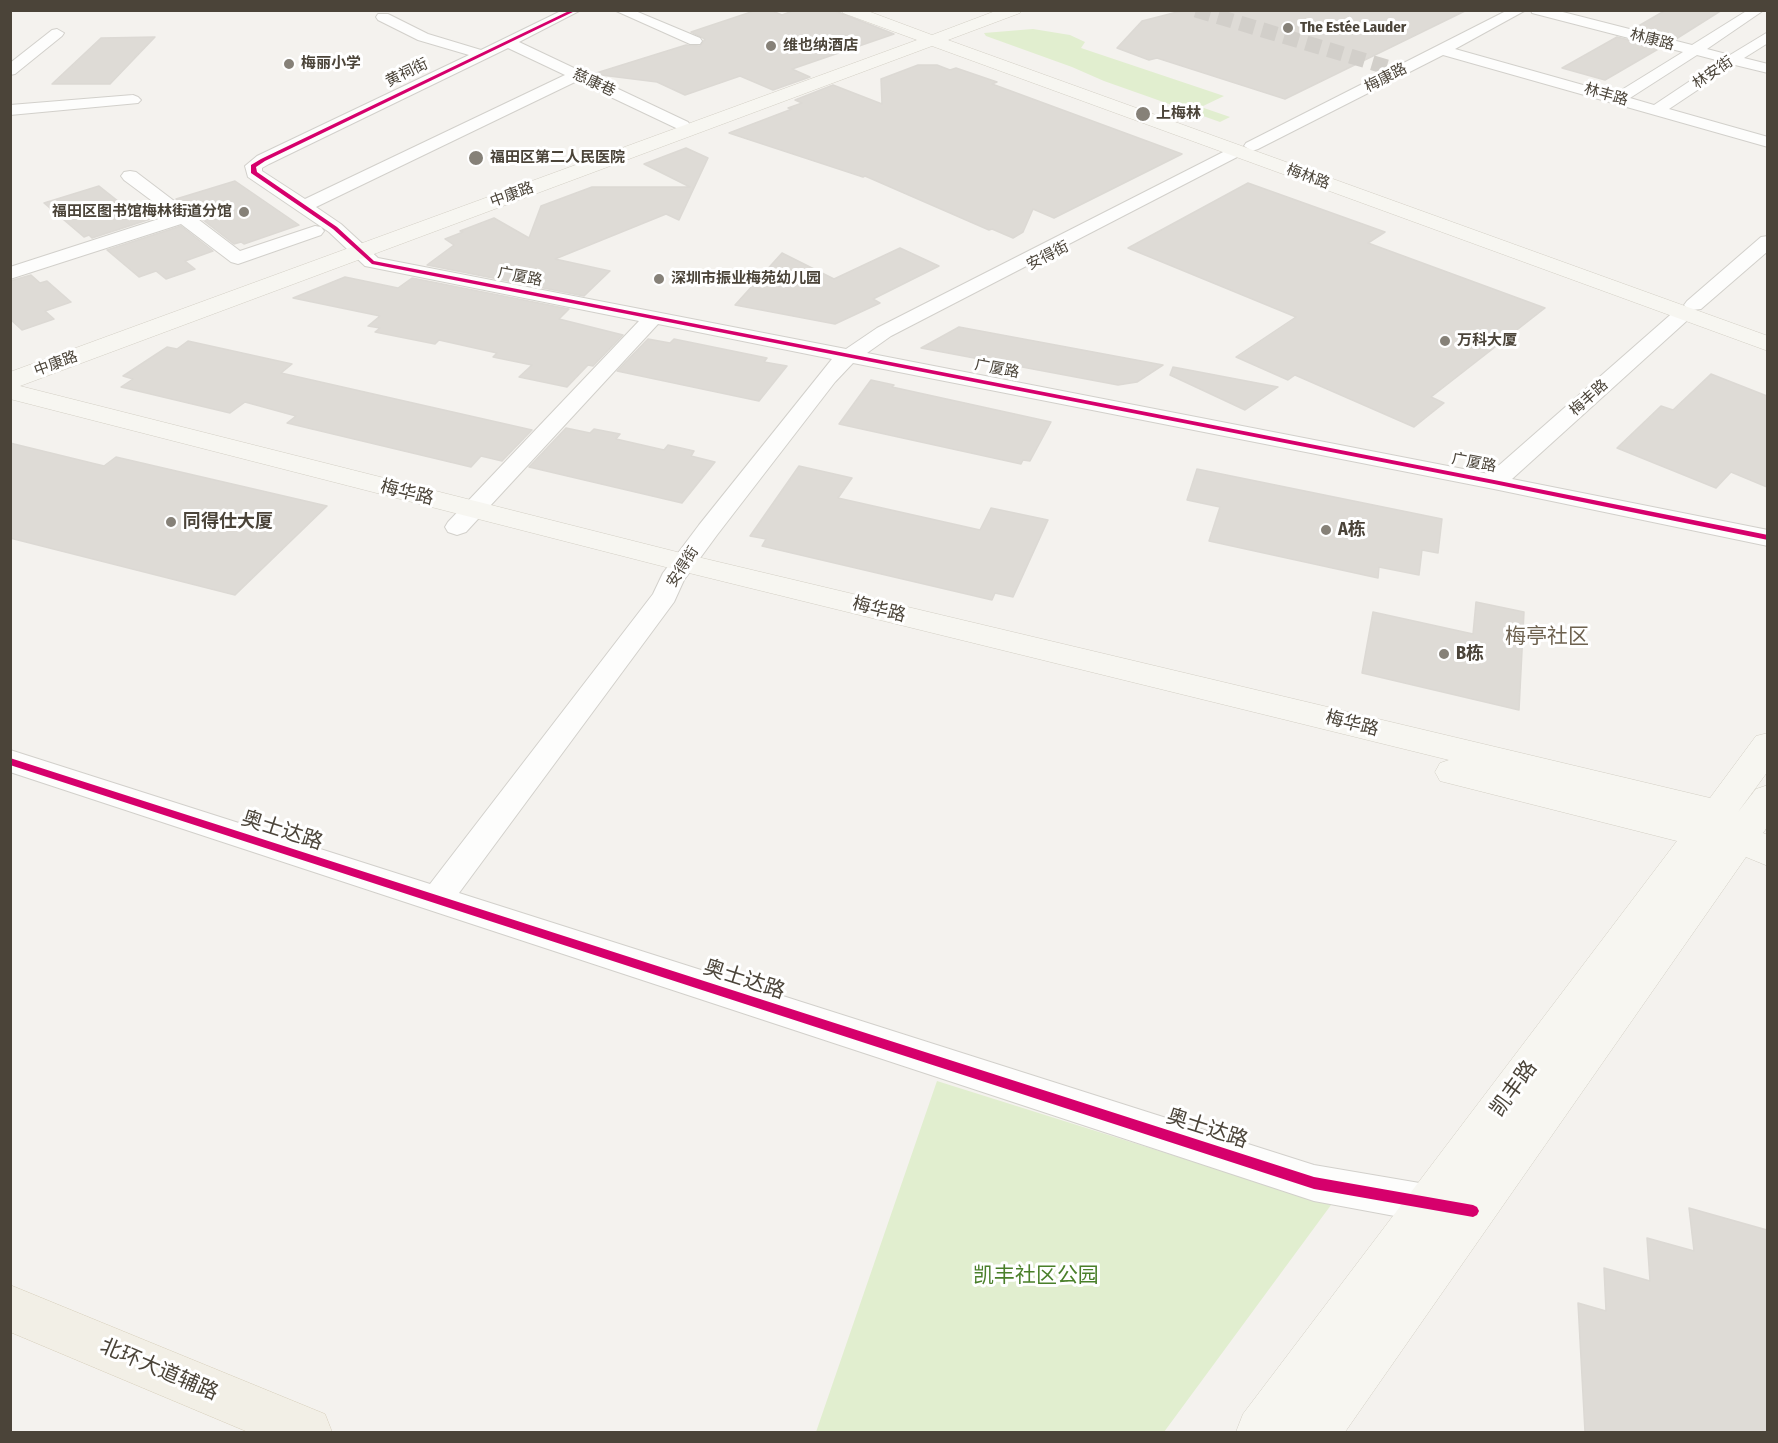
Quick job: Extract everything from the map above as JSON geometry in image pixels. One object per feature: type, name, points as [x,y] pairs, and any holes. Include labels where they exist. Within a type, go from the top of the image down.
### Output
[{"type":"main road","name":"梅林路","points":[[849,10],[885,17],[1244,151],[1689,309],[1767,332]]},
{"type":"main road","name":"中康路","points":[[10,367],[356,247],[988,15],[1014,10]]},
{"type":"main road","points":[[883,55],[902,38],[899,33],[887,28],[885,17],[921,24],[936,24],[988,15]]},
{"type":"main road","points":[[988,15],[963,35],[991,47],[996,60]]},
{"type":"main road","points":[[883,55],[903,56],[933,49],[996,60]]},
{"type":"main road","name":"中康路","points":[[10,381],[682,124],[883,55]]},
{"type":"main road","name":"梅林路","points":[[1689,309],[1767,344]]},
{"type":"main road","name":"梅华路","points":[[10,392],[681,577],[1732,834]]},
{"type":"main road","name":"梅华路","points":[[10,409],[464,519]]},
{"type":"main road","name":"凯丰路","points":[[1315,1432],[1473,1211],[1732,834],[1767,745]]},
{"type":"main road","name":"凯丰路","points":[[1261,1432],[1429,1204],[1732,834],[1767,798]]},
{"type":"main road","name":"北环大道辅路","points":[[10,1308],[307,1432]]},
{"type":"street","name":"黄祠街","points":[[253,166],[575,10]]},
{"type":"street","points":[[620,10],[695,41]]},
{"type":"street","name":"梅康路","points":[[1244,151],[1520,10]]},
{"type":"street","name":"林康路","points":[[1537,10],[1767,69]]},
{"type":"street","name":"林安街","points":[[1618,99],[1758,10]]},
{"type":"street","points":[[383,17],[423,37],[481,54]]},
{"type":"street","points":[[10,71],[57,33]]},
{"type":"street","name":"林安街","points":[[1657,110],[1767,36]]},
{"type":"street","name":"慈康巷","points":[[507,42],[682,124]]},
{"type":"street","name":"林丰路","points":[[1443,50],[1767,142]]},
{"type":"street","points":[[303,207],[577,75]]},
{"type":"street","points":[[10,110],[133,100]]},
{"type":"street","name":"安得街","points":[[436,900],[681,577],[855,356],[1244,151]]},
{"type":"street","name":"广厦路","points":[[253,166],[254,173],[335,228],[372,262],[1494,482],[1767,538]]},
{"type":"street","points":[[130,176],[238,258],[315,231]]},
{"type":"street","points":[[10,273],[184,217]]},
{"type":"street","name":"梅丰路","points":[[1494,482],[1767,241]]},
{"type":"street","points":[[464,519],[653,318]]},
{"type":"street","name":"奥士达路","points":[[10,761],[1314,1183],[1473,1211]]},
{"type":"green space","points":[[1033,29],[1070,35],[1085,42],[1081,48],[1224,96],[1201,107],[1230,117],[1220,122],[1104,81],[986,36],[984,33]]},
{"type":"green space","name":"凯丰社区公园","points":[[937,1081],[1331,1205],[1164,1432],[816,1432]]},
{"type":"building","name":"维也纳酒店","points":[[757,10],[770,10],[782,15],[795,10],[833,10],[894,34],[792,69],[810,77],[773,90],[740,76],[685,95],[657,82],[593,74],[686,45],[700,46],[705,39],[691,32]]},
{"type":"building","points":[[1185,10],[1467,10],[1285,99],[1157,58],[1149,60],[1117,48],[1142,21]]},
{"type":"building","points":[[1666,10],[1722,10],[1676,39],[1635,28]]},
{"type":"building","points":[[155,37],[110,84],[52,84],[101,38]]},
{"type":"building","points":[[1617,37],[1660,48],[1605,80],[1562,68]]},
{"type":"building","points":[[918,65],[937,65],[950,70],[956,68],[997,82],[992,84],[1182,154],[1054,218],[1033,209],[1023,232],[1013,238],[992,229],[989,230],[865,176],[729,133],[792,109],[788,108],[802,103],[795,100],[833,85],[882,104],[881,79]]},
{"type":"building","points":[[686,148],[708,158],[679,220],[666,214],[555,259],[610,271],[584,296],[427,265],[454,245],[445,239],[494,218],[529,238],[541,206],[592,187],[690,187],[644,164]]},
{"type":"building","name":"福田区图书馆梅林街道分馆","points":[[235,181],[299,225],[244,244],[241,242],[234,244],[176,199]]},
{"type":"building","points":[[1248,183],[1385,232],[1368,243],[1545,308],[1431,397],[1444,403],[1414,427],[1295,375],[1288,380],[1236,357],[1296,317],[1128,248]]},
{"type":"building","points":[[99,186],[133,213],[155,206],[166,214],[92,238],[89,235],[84,237],[44,203]]},
{"type":"building","points":[[181,226],[213,251],[185,261],[195,269],[166,279],[156,271],[139,277],[107,250]]},
{"type":"building","points":[[900,248],[939,266],[873,299],[880,303],[835,324],[735,305],[782,253],[834,279]]},
{"type":"building","points":[[31,275],[40,283],[47,281],[71,302],[45,311],[54,319],[22,330],[10,319],[10,281]]},
{"type":"building","points":[[345,277],[398,288],[412,278],[569,309],[559,319],[623,335],[593,366],[588,365],[567,387],[519,377],[532,365],[493,357],[497,353],[439,340],[435,344],[375,332],[380,328],[368,326],[380,316],[293,298]]},
{"type":"building","points":[[959,327],[1163,365],[1137,382],[1118,385],[921,348]]},
{"type":"building","points":[[648,339],[670,343],[674,339],[767,358],[764,362],[787,366],[759,401],[617,371]]},
{"type":"building","points":[[188,341],[292,364],[281,373],[532,430],[502,461],[481,456],[471,467],[287,423],[296,416],[245,402],[230,413],[121,387],[133,379],[123,376],[167,347],[177,349]]},
{"type":"building","points":[[1173,367],[1278,387],[1245,410],[1170,375]]},
{"type":"building","points":[[1711,374],[1767,396],[1767,487],[1731,472],[1716,488],[1617,448],[1661,406],[1673,410]]},
{"type":"building","points":[[871,380],[894,385],[892,387],[1051,422],[1030,461],[1023,460],[1021,464],[839,424]]},
{"type":"building","points":[[566,428],[590,433],[594,429],[620,434],[616,439],[664,450],[668,445],[694,451],[691,456],[715,462],[682,503],[529,467]]},
{"type":"building","name":"同得仕大厦","points":[[10,443],[104,466],[116,457],[327,506],[235,595],[10,538]]},
{"type":"building","points":[[799,466],[852,478],[838,498],[980,530],[991,508],[1048,520],[1013,597],[995,593],[992,600],[762,546],[766,539],[750,536]]},
{"type":"building","name":"A栋","points":[[1197,469],[1442,519],[1438,553],[1422,550],[1419,575],[1379,567],[1378,578],[1209,541],[1220,507],[1187,500]]},
{"type":"building","name":"B栋","points":[[1476,602],[1524,612],[1519,710],[1362,673],[1373,612],[1473,634]]},
{"type":"building","points":[[1689,1208],[1767,1230],[1767,1432],[1585,1432],[1578,1303],[1606,1311],[1604,1268],[1650,1281],[1647,1238],[1694,1251]]},
{"type":"tunnel","points":[[1196,10],[1400,71]]},
{"type":"cycle path","points":[[575,10],[263,160],[253,166],[254,173],[335,228],[372,262],[1768,538]]},
{"type":"cycle path","points":[[10,761],[1314,1183],[1473,1211]]},
{"type":"place","name":"The Estée Lauder","points":[[1288,28]]},
{"type":"place","name":"维也纳酒店","points":[[771,46]]},
{"type":"place","name":"梅丽小学","points":[[289,64]]},
{"type":"place","name":"上梅林","points":[[1143,114]]},
{"type":"place","name":"福田区第二人民医院","points":[[476,158]]},
{"type":"place","name":"福田区图书馆梅林街道分馆","points":[[244,212]]},
{"type":"place","name":"深圳市振业梅苑幼儿园","points":[[659,279]]},
{"type":"place","name":"万科大厦","points":[[1445,341]]},
{"type":"place","name":"同得仕大厦","points":[[171,522]]},
{"type":"place","name":"A栋","points":[[1326,530]]},
{"type":"place","name":"B栋","points":[[1444,654]]},
{"type":"district","name":"梅亭社区","points":[[1547,637]]}]
